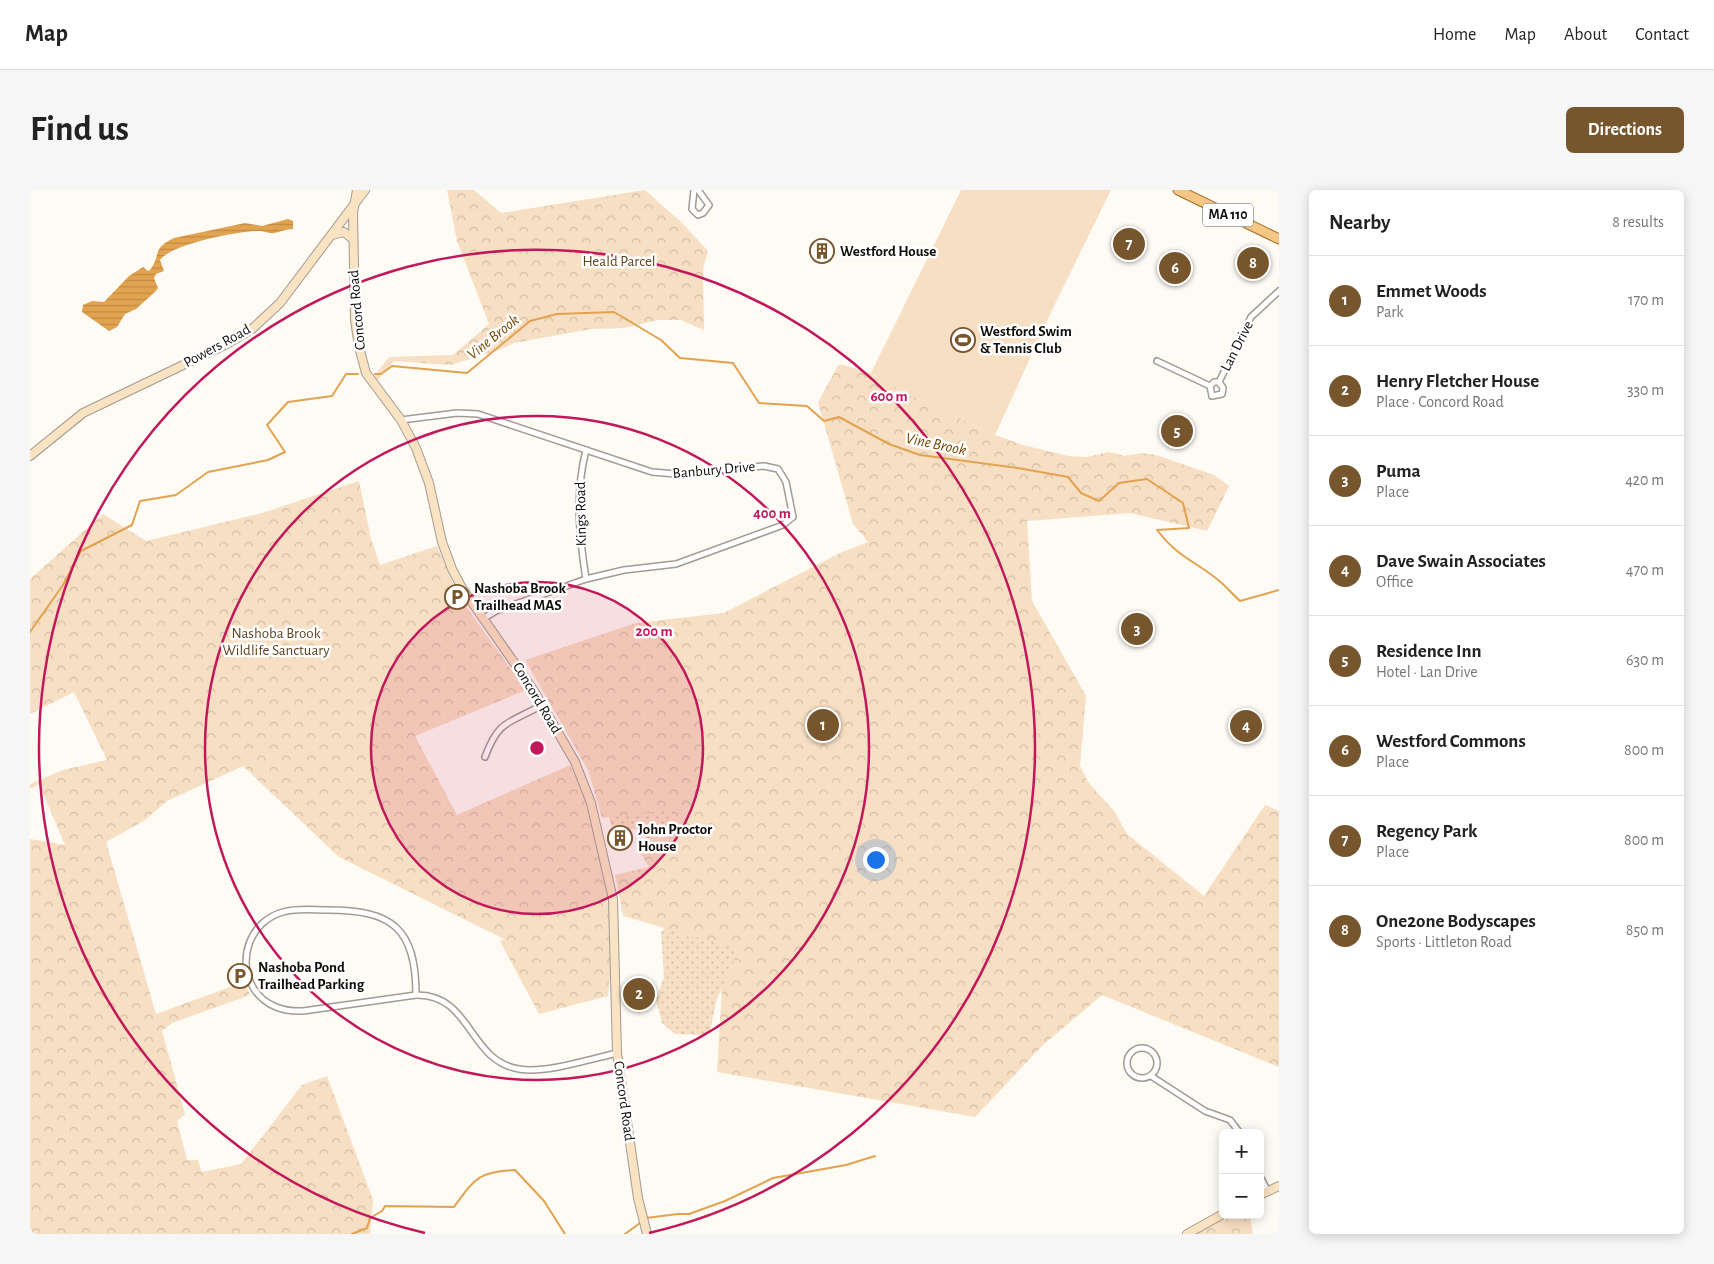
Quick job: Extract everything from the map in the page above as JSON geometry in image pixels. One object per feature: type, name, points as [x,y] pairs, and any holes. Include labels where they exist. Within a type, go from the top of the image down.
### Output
[{"type":"main road","name":"Concord Road","points":[[357,190],[353,239],[355,320],[362,362],[370,381],[401,420],[423,465],[442,542],[452,569],[542,705],[581,773],[591,803],[615,914],[617,1053],[638,1198],[647,1234]]},
{"type":"main road","name":"Powers Road","points":[[30,456],[83,412],[218,348],[252,328],[280,304],[365,190]]},
{"type":"main road","name":"MA 110","points":[[1178,190],[1279,239]]},
{"type":"main road","points":[[332,235],[344,232],[353,239]]},
{"type":"main road","points":[[1264,1194],[1279,1186]]},
{"type":"main road","points":[[1187,1234],[1219,1216]]},
{"type":"street","points":[[694,190],[692,208],[698,214],[703,213],[709,206],[698,190]]},
{"type":"street","name":"Lan Drive","points":[[1219,382],[1251,317],[1279,291]]},
{"type":"street","name":"Lan Drive","points":[[1157,362],[1210,386]]},
{"type":"street","name":"Lan Drive","points":[[1210,386],[1214,382],[1219,382]]},
{"type":"street","name":"Lan Drive","points":[[1210,386],[1212,396],[1219,396],[1223,391],[1219,382]]},
{"type":"street","name":"Banbury Drive","points":[[401,420],[457,413],[478,414],[624,464],[664,474],[772,467],[782,475],[793,510],[790,521],[783,525],[691,560],[663,566],[624,570],[586,579],[496,611],[484,618]]},
{"type":"street","name":"Kings Road","points":[[586,450],[578,500],[581,545],[586,579]]},
{"type":"street","points":[[485,757],[494,734],[500,727],[542,705]]},
{"type":"street","points":[[416,995],[414,960],[408,943],[391,923],[367,912],[340,910],[284,912],[260,925],[247,948],[248,975],[256,991],[269,1004],[286,1010],[303,1011],[416,995],[435,996],[451,1005],[490,1055],[512,1068],[537,1069],[617,1053]]},
{"type":"street","points":[[1151,1076],[1157,1065],[1154,1055],[1146,1049],[1132,1051],[1127,1060],[1130,1074],[1139,1078],[1151,1076],[1205,1111],[1230,1120],[1237,1129]]},
{"type":"street","points":[[1264,1184],[1268,1192]]},
{"type":"green space","name":"Heald Parcel","points":[[447,190],[474,190],[501,213],[645,190],[681,222],[708,251],[703,269],[704,330],[681,320],[658,320],[624,328],[591,329],[514,343],[499,350],[451,365],[394,361],[377,381],[374,376],[389,357],[453,355],[489,324],[457,241]]},
{"type":"green space","name":"Westford Swim & Tennis Club","points":[[961,190],[1111,190],[1053,308],[995,435],[909,395],[871,373]]},
{"type":"green space","points":[[839,364],[871,373],[909,395],[995,435],[1023,445],[1068,456],[1087,457],[1109,452],[1125,456],[1142,453],[1156,455],[1214,475],[1229,486],[1207,531],[1130,513],[1027,521],[1032,601],[1086,696],[1080,766],[1088,782],[1114,811],[1127,834],[1204,896],[1265,805],[1279,811],[1279,1067],[1102,995],[1043,1045],[975,1117],[717,1072],[722,989],[738,949],[623,916],[615,875],[649,867],[641,854],[646,842],[681,831],[672,810],[602,818],[588,770],[525,660],[636,623],[724,613],[840,553],[868,542],[853,524],[818,402]]},
{"type":"green space","name":"Nashoba Brook Wildlife Sanctuary","points":[[359,481],[371,539],[380,565],[437,546],[458,595],[526,690],[415,736],[457,815],[570,765],[595,832],[606,883],[612,932],[608,996],[539,1014],[500,941],[504,939],[339,857],[243,766],[167,801],[145,820],[106,842],[156,1014],[244,982],[250,995],[172,1023],[162,1031],[185,1114],[177,1121],[187,1160],[198,1160],[202,1172],[241,1164],[302,1085],[327,1076],[373,1200],[370,1234],[30,1234],[30,839],[65,845],[39,784],[30,789],[30,784],[63,770],[107,760],[74,692],[30,714],[30,579],[103,514],[146,541],[262,513]]},
{"type":"green space","points":[[627,781],[680,814],[677,826],[661,834],[655,840],[647,839],[638,829],[616,831],[610,823],[608,811]]},
{"type":"green space","points":[[671,921],[738,944],[742,955],[717,998],[710,1031],[705,1035],[675,1034],[662,1023],[656,1000],[664,977],[661,932]]},
{"type":"green space","points":[[1219,1217],[1219,1219],[1251,1219],[1253,1234],[1187,1234]]},
{"type":"shaded area","points":[[288,219],[293,221],[293,229],[272,233],[259,231],[237,233],[191,244],[167,254],[160,260],[164,271],[156,274],[154,278],[158,288],[156,291],[136,309],[125,314],[117,327],[109,331],[82,312],[83,305],[92,301],[104,302],[129,276],[143,267],[148,271],[150,270],[162,245],[174,238],[245,223],[262,226]]},
{"type":"waterway","name":"Vine Brook","points":[[375,374],[381,374],[392,366],[467,373],[530,321],[557,314],[614,312],[661,340],[680,358],[733,363],[759,403],[807,406],[824,421],[839,417],[889,444],[920,455],[1018,468],[1068,477],[1081,493],[1099,501],[1119,483],[1147,479],[1183,503],[1189,528],[1157,530],[1179,552],[1217,579],[1240,601],[1279,590]]},
{"type":"waterway","name":"Vine Brook","points":[[30,632],[63,585],[81,551],[132,525],[140,501],[176,495],[208,472],[268,460],[285,452],[267,425],[288,402],[332,396],[346,374],[358,374]]},
{"type":"waterway","points":[[646,1218],[689,1214],[725,1201],[773,1178],[846,1165],[875,1156]]},
{"type":"waterway","points":[[352,1234],[367,1228],[370,1218],[382,1211],[385,1206],[454,1207],[478,1178],[493,1173],[515,1170],[544,1201],[565,1234]]},
{"type":"waterway","points":[[625,1234],[640,1223]]},
{"type":"place","name":"Regency Park","points":[[1129,244]]},
{"type":"place","name":"Westford House","points":[[822,251]]},
{"type":"place","name":"One2one Bodyscapes","points":[[1253,263]]},
{"type":"place","name":"Westford Commons","points":[[1175,268]]},
{"type":"place","name":"Westford Swim & Tennis Club","points":[[963,340]]},
{"type":"place","name":"Residence Inn","points":[[1177,431]]},
{"type":"place","name":"Nashoba Brook Trailhead MAS","points":[[457,597]]},
{"type":"place","name":"Puma","points":[[1137,629]]},
{"type":"place","name":"Emmet Woods","points":[[823,725]]},
{"type":"place","name":"Dave Swain Associates","points":[[1246,726]]},
{"type":"place","name":"John Proctor House","points":[[620,838]]},
{"type":"place","name":"Nashoba Pond Trailhead Parking","points":[[240,976]]},
{"type":"place","name":"Henry Fletcher House","points":[[639,994]]}]
